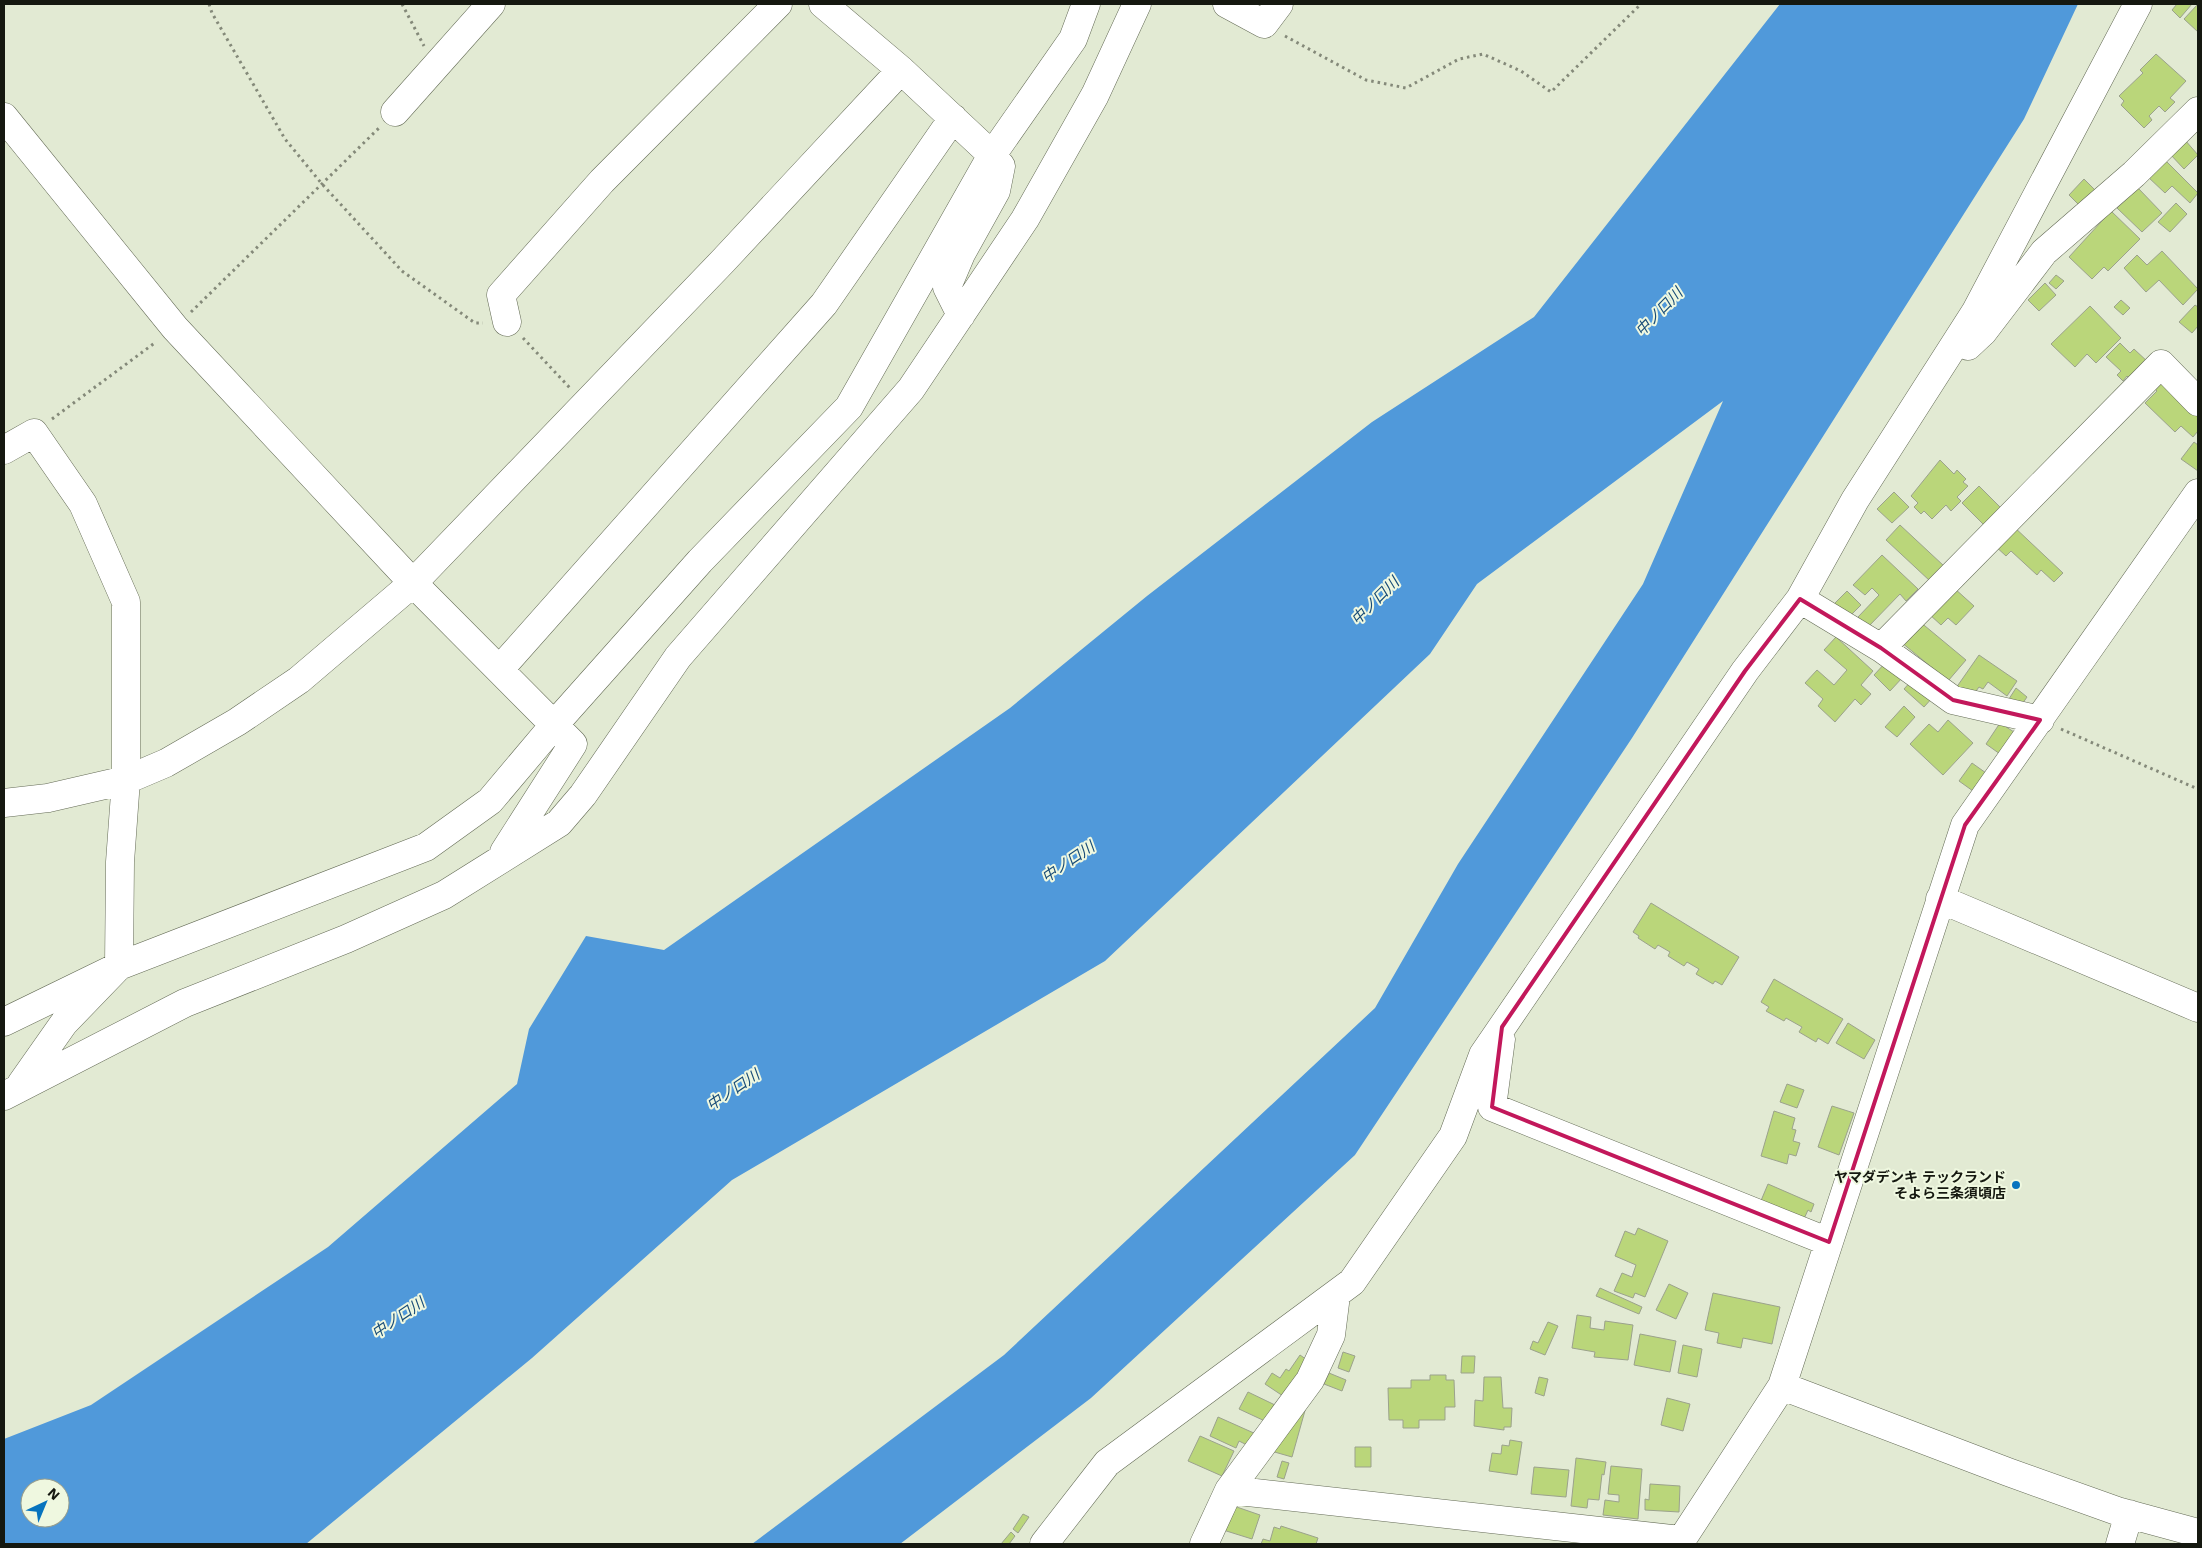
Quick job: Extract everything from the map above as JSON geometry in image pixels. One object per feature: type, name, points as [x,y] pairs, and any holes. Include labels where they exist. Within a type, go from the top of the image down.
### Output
[{"type":"street","points":[[396,112],[491,4]]},
{"type":"street","points":[[508,322],[500,295],[602,180],[778,4]]},
{"type":"street","points":[[823,4],[902,70],[992,155],[1001,166],[996,191],[961,254],[948,287],[961,315]]},
{"type":"street","points":[[4,1022],[119,966],[426,847],[490,801],[554,725],[700,561],[849,407],[992,155],[1072,39],[1086,4]]},
{"type":"street","points":[[11,1091],[185,1002],[346,939],[444,895],[500,858],[559,823],[583,795],[678,658],[911,389],[1025,219],[1095,95],[1137,4]]},
{"type":"street","points":[[1227,4],[1272,14]]},
{"type":"street","points":[[1044,1544],[1108,1463],[1309,1312],[1336,1295],[1352,1282],[1453,1136],[1483,1055],[1745,671],[1800,599],[1855,500],[1939,372],[1976,311],[2138,4]]},
{"type":"street","points":[[4,803],[48,798],[126,780],[166,763],[237,722],[299,680],[413,583],[586,404],[902,70]]},
{"type":"street","points":[[1939,372],[1983,332],[2044,252],[2134,174],[2198,111]]},
{"type":"street","points":[[4,117],[175,328],[413,583],[573,744],[500,858]]},
{"type":"street","points":[[500,669],[824,304],[953,118]]},
{"type":"street","points":[[1881,648],[2161,364],[2198,402]]},
{"type":"street","points":[[4,450],[34,433],[83,504],[126,602],[126,780],[120,862],[119,966],[64,1024],[11,1091]]},
{"type":"street","points":[[1229,1490],[1680,1542],[1782,1386],[1965,826],[2198,493]]},
{"type":"street","points":[[1800,599],[1881,648],[1953,700],[2040,720]]},
{"type":"street","points":[[1940,899],[2198,1008]]},
{"type":"street","points":[[1502,1027],[1492,1107],[1829,1242]]},
{"type":"street","points":[[1204,1544],[1229,1490],[1310,1380],[1331,1335],[1336,1295]]},
{"type":"street","points":[[1782,1386],[2008,1472],[2129,1514],[2198,1533]]},
{"type":"street","points":[[2120,1544],[2129,1514]]},
{"type":"path","points":[[209,4],[212,13],[285,139],[322,184],[402,271],[475,323],[508,322],[586,404]]},
{"type":"path","points":[[402,4],[435,67]]},
{"type":"path","points":[[1272,14],[1366,80],[1406,88],[1459,59],[1483,54],[1521,71],[1551,92],[1641,4]]},
{"type":"path","points":[[34,433],[175,328],[396,112]]},
{"type":"path","points":[[2040,720],[2198,789]]},
{"type":"highlighted area","points":[[1800,599],[1881,648],[1953,700],[2040,720],[1965,825],[1829,1242],[1492,1107],[1502,1027],[1745,671]]},
{"type":"water","name":"中ノ口川","points":[[1780,4],[2078,4],[2024,119],[1632,738],[1355,1155],[1091,1398],[900,1544],[752,1544],[1004,1355],[1375,1008],[1458,864],[1643,584],[1723,401],[1477,584],[1430,654],[1105,961],[732,1180],[532,1358],[306,1544],[4,1544],[4,1439],[91,1405],[328,1247],[517,1084],[529,1029],[586,936],[664,950],[1010,708],[1147,596],[1372,422],[1534,317]]},
{"type":"building","points":[[2177,4],[2192,4],[2180,18],[2172,10]]},
{"type":"building","points":[[2198,4],[2198,32],[2184,19]]},
{"type":"building","points":[[2156,54],[2186,81],[2170,98],[2175,102],[2165,112],[2159,106],[2149,116],[2152,120],[2144,128],[2121,105],[2124,101],[2119,96],[2143,73],[2140,70]]},
{"type":"building","points":[[2185,140],[2198,155],[2184,169],[2170,154]]},
{"type":"building","points":[[2164,159],[2198,193],[2190,203],[2172,186],[2165,193],[2147,176]]},
{"type":"building","points":[[2084,179],[2096,191],[2081,207],[2069,195]]},
{"type":"building","points":[[2138,188],[2162,213],[2142,232],[2117,208]]},
{"type":"building","points":[[2176,203],[2187,214],[2170,232],[2158,222]]},
{"type":"building","points":[[2111,211],[2140,239],[2108,271],[2104,267],[2092,279],[2069,257]]},
{"type":"building","points":[[2162,251],[2198,289],[2183,305],[2159,280],[2146,292],[2124,268],[2137,255],[2147,265]]},
{"type":"building","points":[[2056,275],[2064,281],[2056,289],[2049,283]]},
{"type":"building","points":[[2045,283],[2056,295],[2039,311],[2028,300]]},
{"type":"building","points":[[2121,300],[2130,308],[2123,315],[2114,307]]},
{"type":"building","points":[[2195,305],[2198,307],[2198,326],[2192,333],[2179,322]]},
{"type":"building","points":[[2090,306],[2121,338],[2096,363],[2087,354],[2075,367],[2051,344]]},
{"type":"building","points":[[2120,343],[2130,353],[2134,349],[2149,363],[2132,381],[2127,376],[2123,381],[2117,375],[2121,371],[2106,357]]},
{"type":"building","points":[[2161,379],[2198,415],[2198,431],[2193,437],[2181,426],[2175,432],[2145,403],[2157,391],[2153,387]]},
{"type":"building","points":[[2194,442],[2198,445],[2198,471],[2181,459]]},
{"type":"building","points":[[1940,460],[1954,474],[1957,470],[1966,479],[1963,482],[1968,486],[1957,497],[1961,501],[1951,511],[1946,505],[1932,519],[1924,511],[1921,514],[1914,507],[1918,503],[1911,496]]},
{"type":"building","points":[[1979,486],[2002,509],[1985,526],[1962,503]]},
{"type":"building","points":[[1894,492],[1909,507],[1892,523],[1877,509]]},
{"type":"building","points":[[1900,525],[1944,566],[1930,581],[1886,540]]},
{"type":"building","points":[[2012,525],[2063,573],[2054,582],[2041,570],[2037,575],[2011,551],[2006,556],[1993,544]]},
{"type":"building","points":[[1882,555],[1918,589],[1906,601],[1900,594],[1868,627],[1858,617],[1879,595],[1872,588],[1865,595],[1853,585]]},
{"type":"building","points":[[1954,588],[1974,606],[1956,625],[1948,618],[1941,625],[1929,614]]},
{"type":"building","points":[[1847,591],[1861,605],[1848,618],[1834,604]]},
{"type":"building","points":[[1919,621],[1966,660],[1948,681],[1901,642]]},
{"type":"building","points":[[1836,637],[1873,671],[1861,685],[1871,694],[1861,705],[1855,699],[1835,722],[1818,706],[1823,699],[1805,683],[1817,670],[1834,685],[1847,670],[1824,650]]},
{"type":"building","points":[[1979,655],[2017,681],[2007,696],[1988,682],[1983,689],[1979,687],[1971,698],[1956,688]]},
{"type":"building","points":[[1887,661],[1903,677],[1890,691],[1874,675]]},
{"type":"building","points":[[1913,679],[1933,697],[1924,707],[1904,689]]},
{"type":"building","points":[[2016,688],[2027,697],[2018,710],[2007,702]]},
{"type":"building","points":[[1904,706],[1915,717],[1897,737],[1885,727]]},
{"type":"building","points":[[1948,720],[1973,743],[1943,775],[1910,744],[1929,724],[1938,732]]},
{"type":"building","points":[[2000,723],[2014,732],[2000,754],[1986,744]]},
{"type":"building","points":[[1972,763],[1986,773],[1973,791],[1959,781]]},
{"type":"building","points":[[1651,903],[1739,957],[1722,985],[1715,981],[1713,984],[1696,974],[1699,969],[1687,962],[1684,966],[1668,956],[1670,952],[1658,945],[1655,949],[1638,938],[1639,936],[1633,932]]},
{"type":"building","points":[[1774,979],[1843,1019],[1828,1044],[1818,1038],[1816,1042],[1799,1032],[1802,1027],[1786,1018],[1784,1021],[1766,1011],[1769,1007],[1761,1002]]},
{"type":"building","points":[[1848,1023],[1875,1040],[1864,1059],[1836,1043]]},
{"type":"building","points":[[1787,1084],[1804,1090],[1797,1108],[1780,1102]]},
{"type":"building","points":[[1832,1106],[1854,1113],[1839,1155],[1818,1147]]},
{"type":"building","points":[[1774,1111],[1795,1118],[1792,1129],[1796,1130],[1793,1141],[1800,1143],[1796,1156],[1789,1154],[1787,1164],[1761,1156]]},
{"type":"building","points":[[1768,1184],[1814,1204],[1811,1212],[1808,1210],[1803,1221],[1760,1203]]},
{"type":"building","points":[[1638,1228],[1668,1241],[1645,1297],[1635,1293],[1633,1298],[1614,1291],[1622,1273],[1632,1277],[1636,1265],[1615,1256],[1625,1231],[1635,1235]]},
{"type":"building","points":[[1669,1284],[1688,1293],[1676,1319],[1656,1310]]},
{"type":"building","points":[[1600,1288],[1642,1307],[1639,1314],[1596,1296]]},
{"type":"building","points":[[1713,1293],[1780,1307],[1772,1344],[1743,1338],[1741,1348],[1717,1343],[1719,1333],[1705,1330]]},
{"type":"building","points":[[1577,1315],[1591,1317],[1590,1328],[1604,1330],[1605,1321],[1633,1325],[1628,1360],[1594,1357],[1595,1352],[1572,1348]]},
{"type":"building","points":[[1548,1322],[1558,1326],[1545,1355],[1530,1349],[1533,1341],[1538,1343]]},
{"type":"building","points":[[1640,1334],[1676,1341],[1670,1372],[1634,1365]]},
{"type":"building","points":[[1683,1345],[1702,1349],[1697,1377],[1678,1373]]},
{"type":"building","points":[[1343,1352],[1355,1356],[1349,1372],[1338,1368]]},
{"type":"building","points":[[1300,1355],[1310,1362],[1286,1398],[1265,1384],[1272,1373],[1280,1378],[1286,1369],[1289,1371]]},
{"type":"building","points":[[1462,1356],[1475,1356],[1474,1373],[1461,1373]]},
{"type":"building","points":[[1329,1373],[1346,1380],[1342,1391],[1324,1384]]},
{"type":"building","points":[[1430,1375],[1446,1375],[1446,1380],[1454,1380],[1455,1407],[1445,1407],[1445,1420],[1419,1420],[1419,1428],[1403,1428],[1403,1420],[1389,1420],[1388,1388],[1411,1388],[1411,1380],[1430,1380]]},
{"type":"building","points":[[1484,1377],[1501,1377],[1503,1408],[1512,1408],[1511,1427],[1504,1427],[1504,1430],[1474,1426],[1475,1400],[1483,1401]]},
{"type":"building","points":[[1539,1377],[1548,1379],[1544,1396],[1535,1393]]},
{"type":"building","points":[[1248,1392],[1275,1405],[1267,1422],[1239,1409]]},
{"type":"building","points":[[1667,1398],[1690,1404],[1683,1431],[1661,1425]]},
{"type":"building","points":[[1306,1407],[1292,1457],[1271,1451],[1273,1443],[1280,1444],[1286,1424]]},
{"type":"building","points":[[1218,1417],[1256,1434],[1251,1447],[1239,1441],[1236,1448],[1210,1436]]},
{"type":"building","points":[[1200,1436],[1234,1451],[1222,1476],[1188,1461]]},
{"type":"building","points":[[1510,1440],[1522,1442],[1517,1475],[1489,1471],[1492,1453],[1501,1454],[1502,1445],[1509,1446]]},
{"type":"building","points":[[1355,1447],[1371,1447],[1371,1467],[1355,1467]]},
{"type":"building","points":[[1576,1458],[1606,1462],[1604,1475],[1602,1474],[1599,1500],[1588,1499],[1587,1508],[1571,1506]]},
{"type":"building","points":[[1282,1461],[1289,1463],[1284,1479],[1277,1477]]},
{"type":"building","points":[[1611,1466],[1642,1469],[1638,1519],[1603,1515],[1605,1500],[1619,1502],[1619,1495],[1608,1494]]},
{"type":"building","points":[[1534,1467],[1569,1470],[1566,1497],[1531,1494]]},
{"type":"building","points":[[1650,1484],[1680,1486],[1679,1512],[1645,1510],[1645,1499],[1649,1500]]},
{"type":"building","points":[[1228,1504],[1260,1515],[1252,1539],[1220,1529]]},
{"type":"building","points":[[1023,1514],[1029,1517],[1018,1533],[1013,1529]]},
{"type":"building","points":[[1281,1526],[1318,1538],[1316,1544],[1261,1544],[1263,1539],[1270,1541],[1274,1527],[1280,1529]]},
{"type":"building","points":[[1011,1532],[1015,1536],[1009,1544],[1001,1544]]},
{"type":"place","name":"ヤマダデンキ テックランド そよら三条須頃店","points":[[2016,1185]]}]
